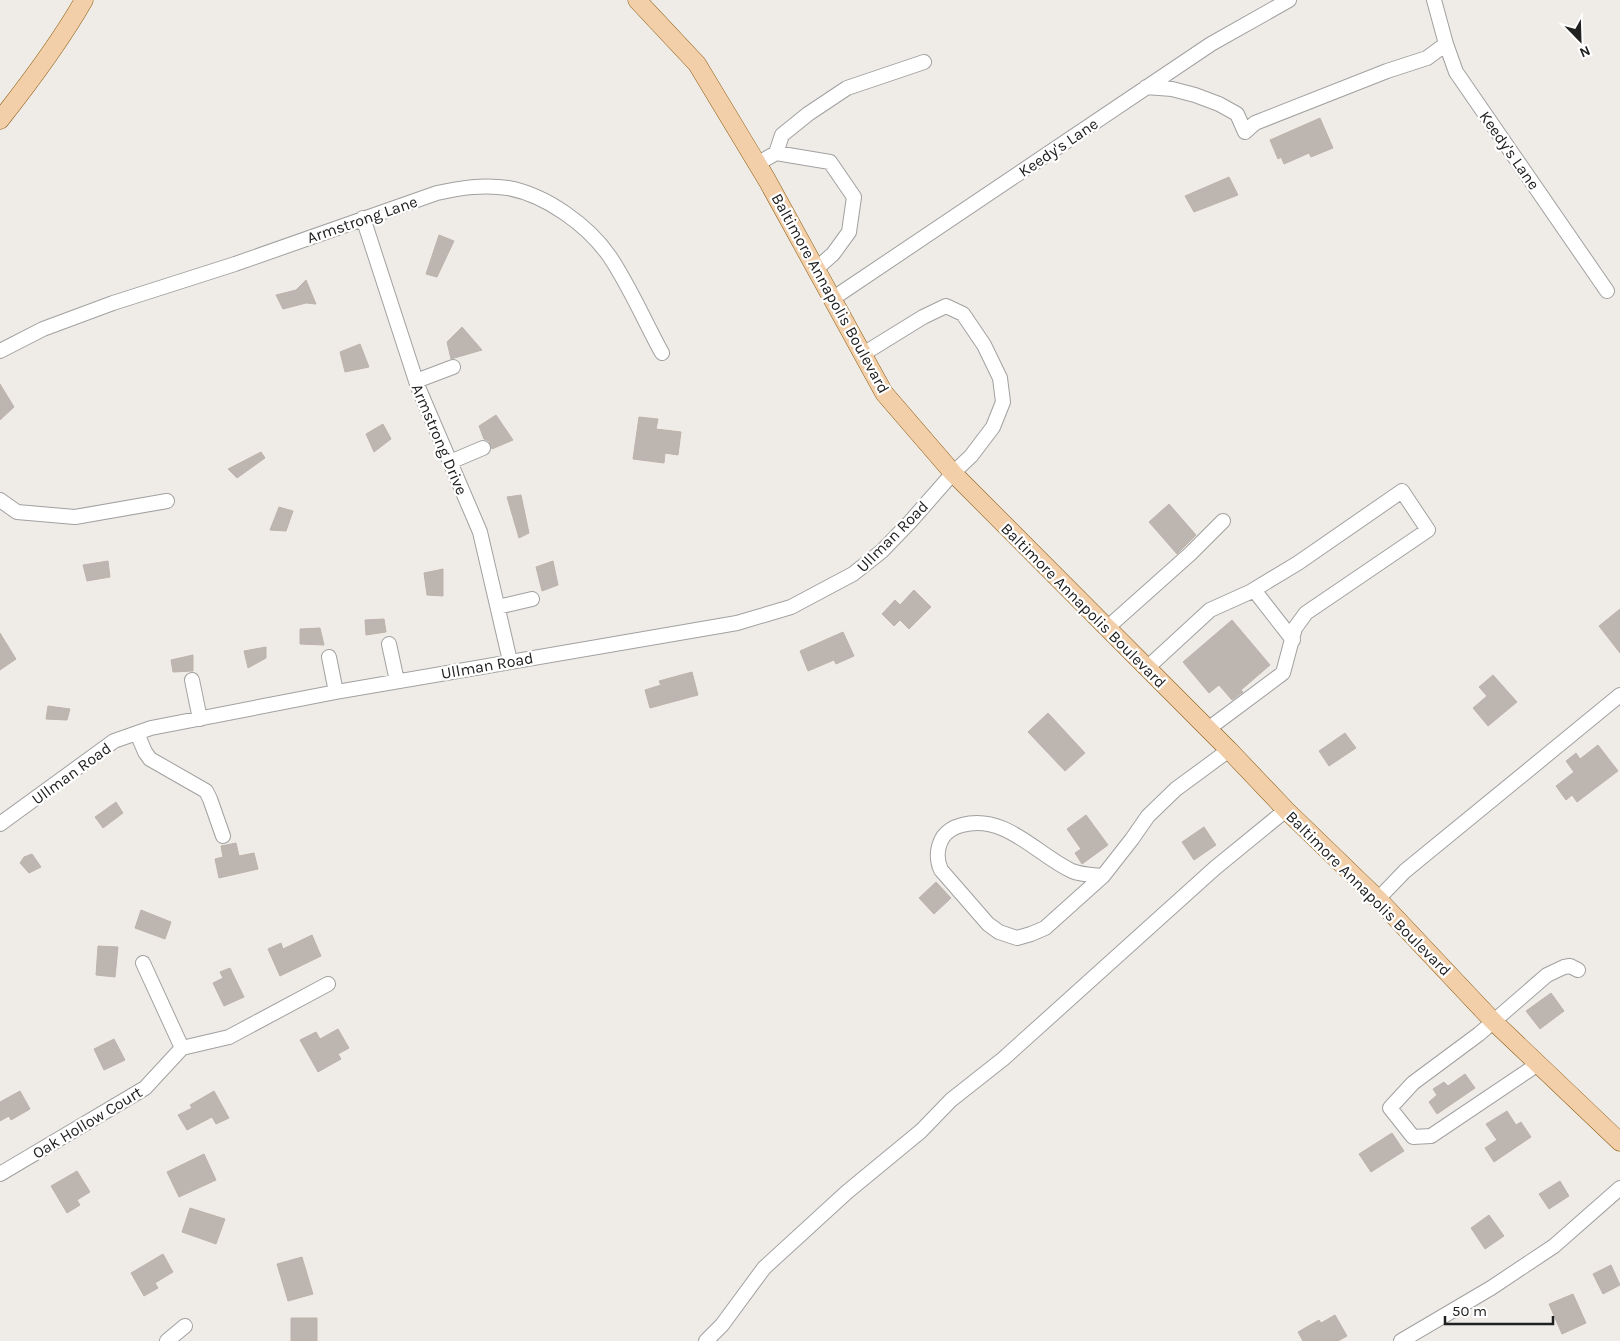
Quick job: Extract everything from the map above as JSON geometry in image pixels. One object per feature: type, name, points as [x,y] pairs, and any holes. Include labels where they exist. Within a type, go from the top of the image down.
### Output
[{"type":"main road","points":[[0,120],[27,86],[84,0]]},
{"type":"main road","name":"Baltimore Annapolis Boulevard","points":[[637,0],[698,64],[757,164],[884,392],[953,473],[1229,750],[1286,810],[1378,898],[1493,1021],[1620,1142]]},
{"type":"street","name":"Keedy's Lane","points":[[832,299],[1211,44],[1289,0]]},
{"type":"street","name":"Keedy's Lane","points":[[1434,0],[1456,72],[1607,290]]},
{"type":"street","points":[[1146,88],[1172,89],[1219,104],[1236,114],[1245,132],[1255,123],[1387,71],[1427,58],[1446,44]]},
{"type":"street","points":[[776,153],[782,135],[808,114],[847,88],[924,62]]},
{"type":"street","points":[[757,164],[776,153],[830,162],[854,197],[849,232],[833,254],[816,269]]},
{"type":"street","name":"Armstrong Lane","points":[[0,351],[43,328],[113,303],[235,264],[437,193],[462,188],[490,187],[509,188],[544,200],[571,216],[594,236],[610,256],[662,353]]},
{"type":"street","name":"Armstrong Drive","points":[[363,218],[416,381],[480,532],[510,661]]},
{"type":"street","name":"Ullman Road","points":[[0,824],[114,741],[151,728],[336,692],[737,622],[791,607],[854,574],[882,551],[953,473],[971,456],[993,427],[1002,402],[1000,378],[984,345],[963,314],[946,306],[923,317],[863,354]]},
{"type":"street","points":[[416,381],[453,367]]},
{"type":"street","points":[[450,462],[483,448]]},
{"type":"street","points":[[1147,668],[1210,610],[1254,590],[1298,563],[1402,491],[1428,530],[1306,613],[1295,628],[1283,673],[1208,729]]},
{"type":"street","points":[[0,500],[17,512],[75,517],[167,501]]},
{"type":"street","points":[[1107,628],[1190,554],[1223,521]]},
{"type":"street","points":[[1254,590],[1293,640]]},
{"type":"street","points":[[498,607],[532,599]]},
{"type":"street","points":[[389,644],[397,681]]},
{"type":"street","points":[[329,657],[336,692]]},
{"type":"street","points":[[192,680],[200,719]]},
{"type":"street","points":[[1378,898],[1405,871],[1620,695]]},
{"type":"street","points":[[137,733],[144,752],[150,759],[206,791],[223,836]]},
{"type":"street","points":[[1103,876],[1075,872],[1044,855],[1005,829],[985,822],[969,823],[953,828],[945,834],[938,851],[938,863],[941,870],[988,924],[999,932],[1017,938],[1031,934],[1045,928],[1103,876],[1148,816],[1176,789],[1229,750]]},
{"type":"street","points":[[706,1341],[722,1325],[764,1268],[833,1205],[921,1131],[951,1100],[1003,1059],[1215,868],[1286,810]]},
{"type":"street","points":[[143,962],[182,1048],[229,1036],[328,984]]},
{"type":"street","points":[[1538,1064],[1431,1136],[1413,1137],[1390,1108],[1413,1083],[1479,1034],[1552,972],[1570,966],[1578,970]]},
{"type":"street","name":"Oak Hollow Court","points":[[0,1174],[145,1088],[182,1048]]},
{"type":"street","points":[[1401,1341],[1491,1288],[1554,1246],[1620,1188]]},
{"type":"street","points":[[167,1341],[185,1326]]},
{"type":"building","points":[[1320,118],[1333,148],[1311,157],[1309,153],[1284,164],[1281,157],[1278,159],[1270,140]]},
{"type":"building","points":[[1229,177],[1238,195],[1194,212],[1185,196]]},
{"type":"building","points":[[439,235],[454,241],[437,277],[426,274]]},
{"type":"building","points":[[306,280],[316,304],[306,303],[283,309],[276,295],[296,290]]},
{"type":"building","points":[[462,327],[482,350],[451,359],[447,342]]},
{"type":"building","points":[[360,344],[369,367],[345,372],[340,352]]},
{"type":"building","points":[[0,384],[14,407],[0,420]]},
{"type":"building","points":[[496,415],[513,440],[492,449],[489,441],[484,439],[479,426]]},
{"type":"building","points":[[639,417],[658,419],[656,429],[681,432],[678,455],[665,453],[664,463],[633,459]]},
{"type":"building","points":[[383,424],[391,439],[374,452],[366,434]]},
{"type":"building","points":[[261,452],[265,458],[237,478],[228,469]]},
{"type":"building","points":[[521,495],[529,533],[519,538],[507,497]]},
{"type":"building","points":[[1169,504],[1196,535],[1177,554],[1149,522]]},
{"type":"building","points":[[279,507],[293,511],[286,531],[270,530]]},
{"type":"building","points":[[108,561],[110,577],[87,581],[83,565]]},
{"type":"building","points":[[553,561],[558,585],[542,591],[536,567]]},
{"type":"building","points":[[443,569],[443,596],[427,595],[424,573]]},
{"type":"building","points":[[914,590],[931,607],[909,629],[900,620],[894,626],[882,614],[895,600],[900,605]]},
{"type":"building","points":[[1620,609],[1620,653],[1599,626]]},
{"type":"building","points":[[384,619],[386,632],[366,635],[365,620]]},
{"type":"building","points":[[1232,620],[1270,665],[1241,690],[1243,692],[1232,700],[1219,685],[1209,693],[1183,662]]},
{"type":"building","points":[[320,628],[324,645],[300,644],[300,629]]},
{"type":"building","points":[[843,632],[854,656],[836,664],[834,660],[808,671],[800,651]]},
{"type":"building","points":[[0,633],[16,659],[0,670]]},
{"type":"building","points":[[266,647],[266,658],[248,668],[244,651]]},
{"type":"building","points":[[193,655],[193,671],[173,672],[171,660]]},
{"type":"building","points":[[692,672],[698,695],[650,708],[645,690],[661,685],[659,681]]},
{"type":"building","points":[[1493,675],[1517,702],[1488,726],[1473,708],[1487,696],[1479,687]]},
{"type":"building","points":[[48,706],[70,709],[67,720],[46,719]]},
{"type":"building","points":[[1048,713],[1085,753],[1065,771],[1028,732]]},
{"type":"building","points":[[1345,733],[1356,748],[1329,766],[1319,751]]},
{"type":"building","points":[[1598,745],[1618,771],[1577,802],[1572,795],[1566,800],[1556,786],[1574,772],[1566,761],[1576,753],[1580,759]]},
{"type":"building","points":[[116,802],[123,813],[103,828],[95,817]]},
{"type":"building","points":[[1086,815],[1108,845],[1082,864],[1075,853],[1081,849],[1067,829]]},
{"type":"building","points":[[1204,827],[1216,845],[1194,860],[1182,842]]},
{"type":"building","points":[[236,843],[239,856],[254,853],[258,869],[219,878],[215,859],[223,857],[221,846]]},
{"type":"building","points":[[32,854],[41,867],[29,873],[20,863],[24,857]]},
{"type":"building","points":[[936,882],[951,898],[934,914],[919,898]]},
{"type":"building","points":[[141,910],[171,922],[165,939],[135,928]]},
{"type":"building","points":[[312,935],[321,956],[280,976],[268,949],[281,943],[283,949]]},
{"type":"building","points":[[98,946],[118,947],[115,977],[96,975]]},
{"type":"building","points":[[230,968],[244,997],[224,1006],[213,983],[223,978],[220,972]]},
{"type":"building","points":[[1551,993],[1564,1011],[1540,1029],[1526,1011]]},
{"type":"building","points":[[338,1029],[349,1048],[338,1054],[341,1059],[318,1072],[300,1040],[316,1032],[320,1039]]},
{"type":"building","points":[[114,1039],[125,1060],[104,1070],[94,1049]]},
{"type":"building","points":[[1465,1074],[1475,1088],[1437,1114],[1429,1102],[1437,1095],[1433,1089],[1444,1082],[1448,1086]]},
{"type":"building","points":[[20,1091],[30,1109],[11,1120],[9,1116],[0,1121],[0,1102]]},
{"type":"building","points":[[214,1091],[229,1118],[216,1124],[212,1117],[187,1130],[178,1115],[192,1108],[190,1105]]},
{"type":"building","points":[[1507,1111],[1516,1125],[1521,1122],[1531,1137],[1494,1162],[1485,1148],[1497,1140],[1486,1124]]},
{"type":"building","points":[[1392,1133],[1404,1151],[1371,1172],[1359,1154]]},
{"type":"building","points":[[204,1154],[216,1180],[179,1197],[167,1172]]},
{"type":"building","points":[[77,1171],[90,1192],[77,1200],[80,1205],[67,1213],[51,1186]]},
{"type":"building","points":[[1560,1181],[1569,1196],[1549,1209],[1539,1194]]},
{"type":"building","points":[[190,1208],[225,1219],[216,1244],[182,1232]]},
{"type":"building","points":[[1489,1215],[1504,1236],[1485,1249],[1471,1228]]},
{"type":"building","points":[[163,1254],[173,1272],[155,1283],[158,1288],[144,1296],[131,1273]]},
{"type":"building","points":[[302,1257],[313,1294],[288,1301],[277,1264]]},
{"type":"building","points":[[1611,1265],[1620,1285],[1603,1294],[1593,1274]]},
{"type":"building","points":[[1573,1294],[1586,1323],[1562,1334],[1549,1304]]},
{"type":"building","points":[[1335,1315],[1347,1336],[1338,1341],[1303,1341],[1298,1332],[1319,1320],[1321,1323]]},
{"type":"building","points":[[291,1318],[317,1318],[317,1341],[291,1341]]}]
